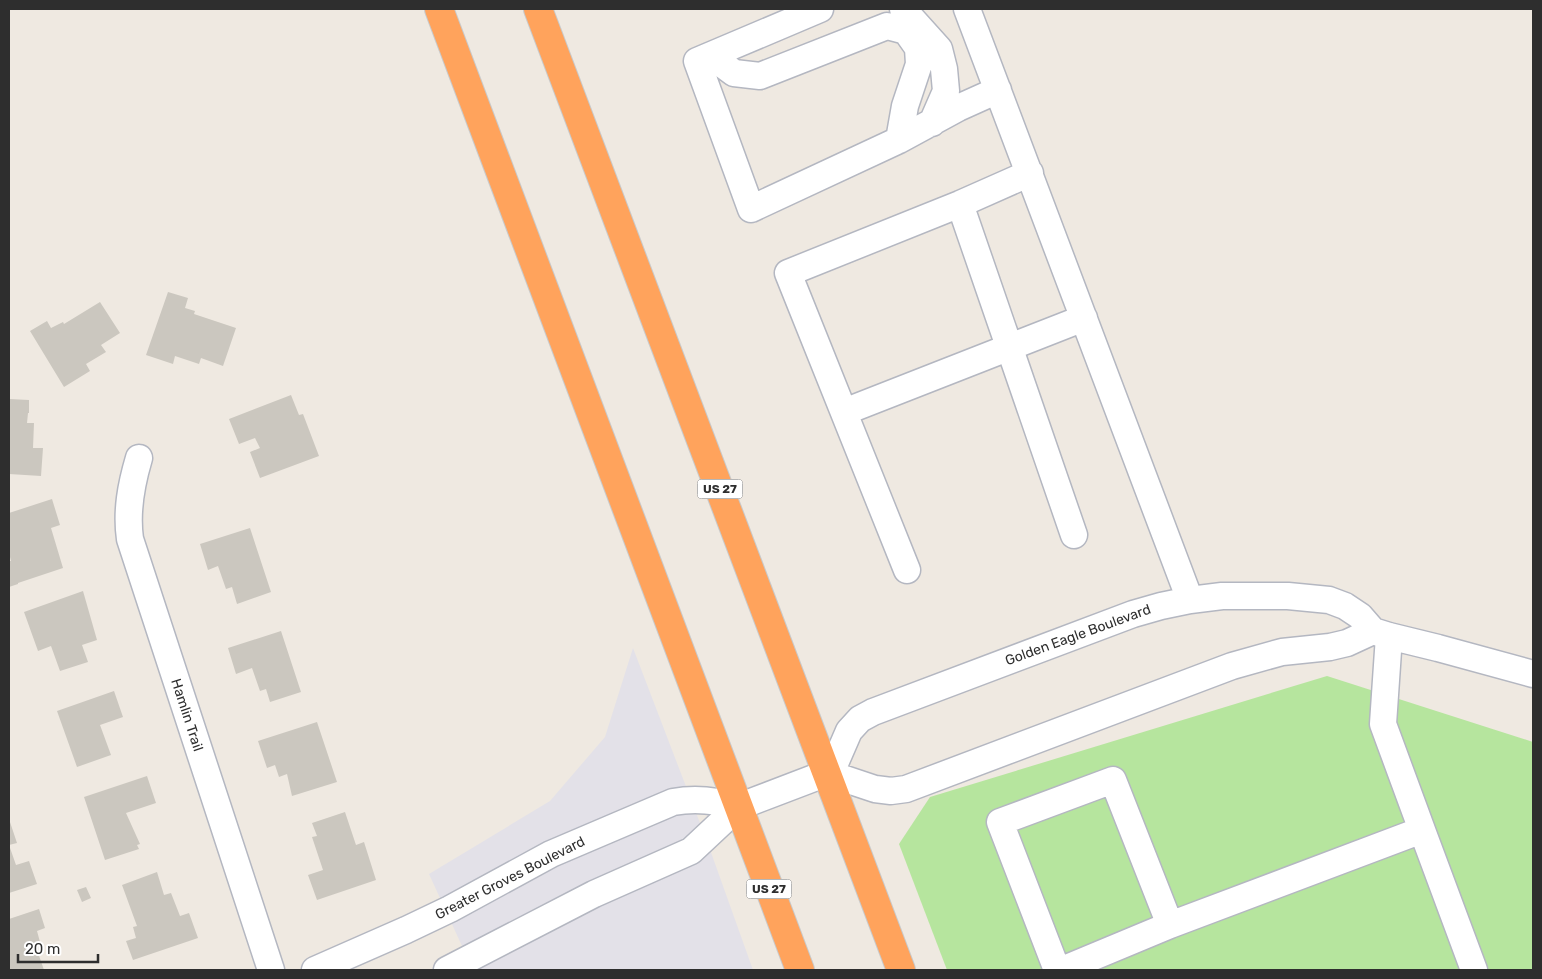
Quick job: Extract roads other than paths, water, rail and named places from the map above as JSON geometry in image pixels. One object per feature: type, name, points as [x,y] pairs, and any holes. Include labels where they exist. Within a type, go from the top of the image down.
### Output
[{"type":"highway","name":"US 27","points":[[439,9],[800,970]]},
{"type":"highway","name":"US 27","points":[[538,9],[901,970]]},
{"type":"street","points":[[820,9],[696,61],[751,209],[899,140],[958,108],[998,90]]},
{"type":"street","points":[[903,9],[939,49],[944,69],[946,91],[932,123]]},
{"type":"street","points":[[967,9],[1190,600]]},
{"type":"street","points":[[711,56],[734,73],[760,76],[887,26],[906,31],[918,48],[919,64],[905,106],[899,140]]},
{"type":"street","points":[[907,570],[788,273],[960,204],[1030,172]]},
{"type":"street","points":[[960,204],[1074,535]]},
{"type":"street","points":[[844,412],[1084,318]]},
{"type":"street","name":"Hamlin Trail","points":[[139,458],[128,505],[130,539],[271,970]]},
{"type":"street","name":"Golden Eagle Boulevard","points":[[827,773],[836,761],[849,730],[860,719],[873,712],[1133,614],[1190,600],[1222,596],[1254,595],[1329,600],[1345,606],[1381,634]]},
{"type":"street","points":[[1381,634],[1383,724],[1474,970]]},
{"type":"street","points":[[447,970],[489,960],[586,898],[692,851],[738,807],[827,773],[875,789],[906,789],[1232,666],[1282,652],[1330,647],[1381,634],[1533,674]]},
{"type":"street","points":[[1057,970],[1000,822],[1113,780],[1170,925]]},
{"type":"street","name":"Greater Groves Boulevard","points":[[315,970],[432,917],[492,887],[550,854],[673,802],[703,799],[720,801],[738,807]]},
{"type":"street","points":[[1062,970],[1170,925],[1422,830]]}]
